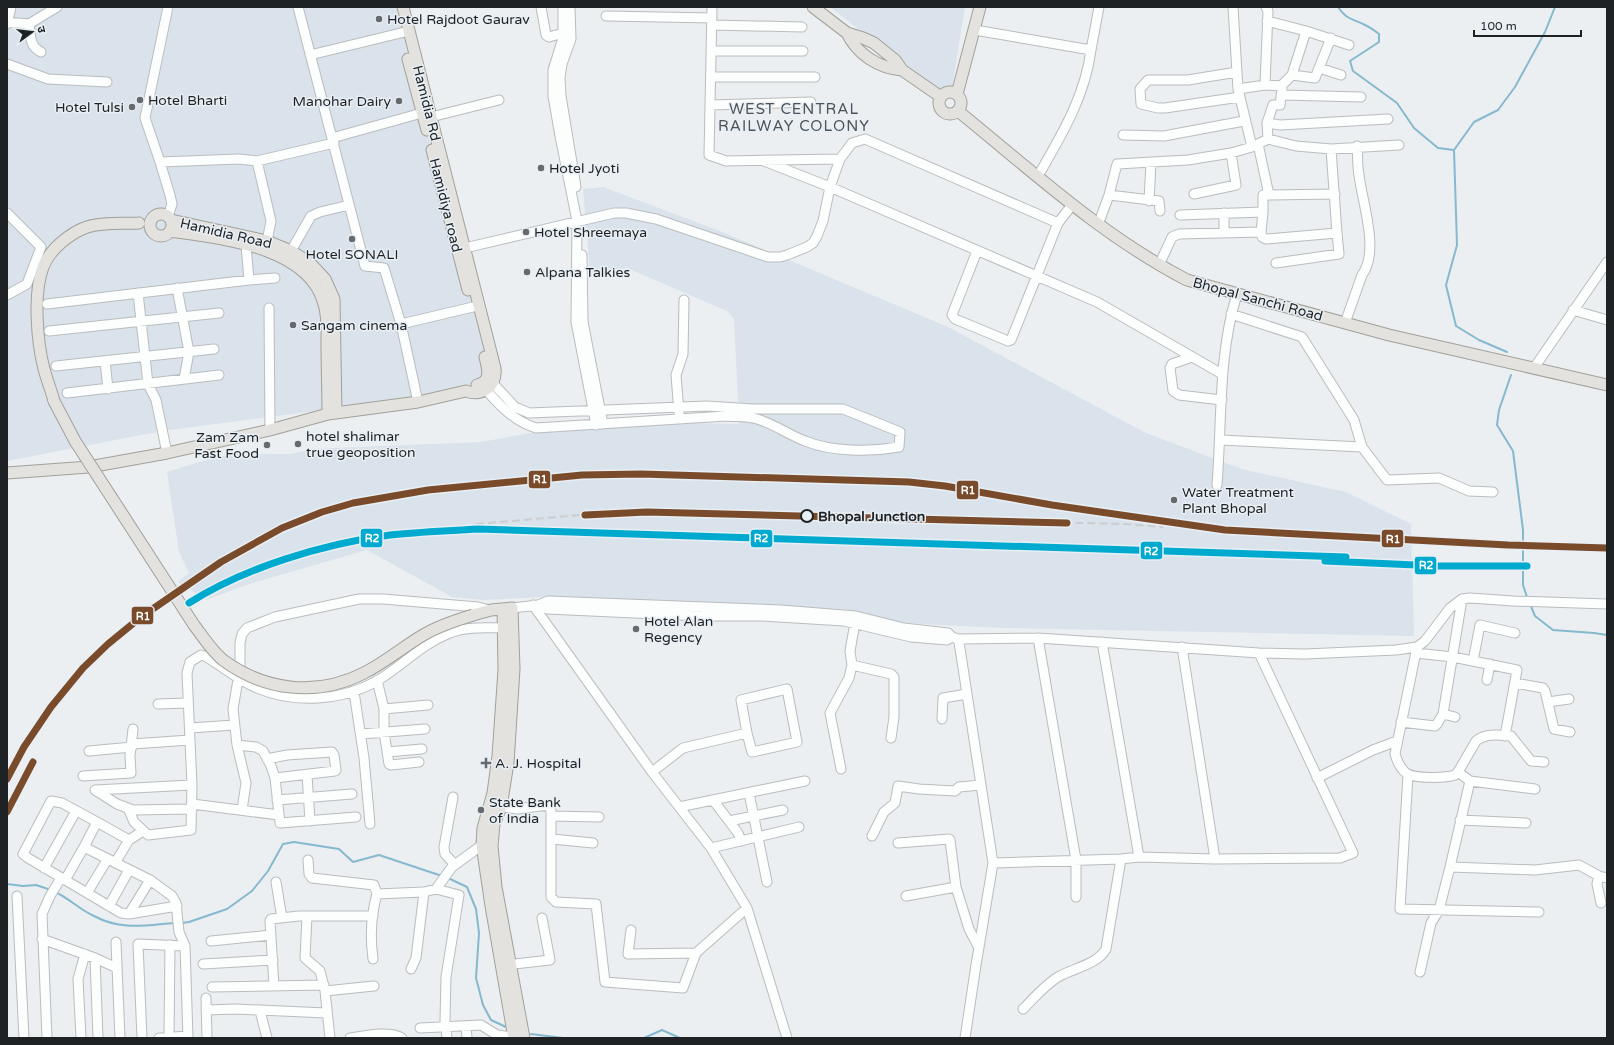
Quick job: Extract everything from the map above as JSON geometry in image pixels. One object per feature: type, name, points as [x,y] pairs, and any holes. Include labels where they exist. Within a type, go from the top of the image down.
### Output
[{"type":"main road","name":"Hamidiya road","points":[[395,7],[405,32],[461,250],[488,369],[487,384]]},
{"type":"main road","points":[[403,7],[405,32]]},
{"type":"main road","points":[[813,7],[847,33],[874,43],[894,60],[902,70],[941,97]]},
{"type":"main road","points":[[957,94],[980,7]]},
{"type":"main road","points":[[950,92],[957,94],[961,100],[958,111],[952,114],[941,111],[938,104],[941,97],[943,94],[950,92]]},
{"type":"main road","name":"Bhopal Sanchi Road","points":[[958,111],[1098,225],[1159,265],[1187,280],[1345,323],[1607,385]]},
{"type":"main road","points":[[139,223],[159,236],[166,235],[170,222],[158,214],[139,223],[101,224],[87,227],[72,234],[60,243],[50,254],[43,265],[38,285],[37,314],[44,370],[54,401],[75,441],[194,625],[208,644],[222,659],[245,673],[270,684],[290,688],[324,686],[342,682],[363,674],[426,633],[448,623],[491,610],[508,609]]},
{"type":"main road","points":[[150,230],[149,223],[152,218]]},
{"type":"main road","name":"Hamidia Road","points":[[170,222],[267,241],[291,251],[310,263],[325,279],[328,297],[326,316],[332,414]]},
{"type":"main road","name":"Hamidia Road","points":[[170,222],[246,245],[265,249],[306,273],[319,289],[328,297]]},
{"type":"main road","points":[[7,473],[89,467],[167,453],[270,430],[332,414],[418,402],[466,391],[472,386],[487,384],[496,375],[496,368],[461,250]]},
{"type":"main road","points":[[508,609],[504,628],[509,670]]},
{"type":"main road","points":[[508,609],[509,670],[498,756],[492,846],[506,965],[517,1038]]},
{"type":"main road","points":[[495,806],[483,828],[482,844],[490,906],[506,965]]},
{"type":"street","points":[[11,7],[7,23],[29,24],[56,7]]},
{"type":"street","points":[[168,7],[145,118],[172,204],[170,222]]},
{"type":"street","points":[[298,7],[365,266],[384,268],[401,324],[418,402]]},
{"type":"street","points":[[541,7],[546,34],[549,37],[552,37],[564,33]]},
{"type":"street","points":[[563,7],[564,33],[554,70],[553,96],[560,136],[580,220]]},
{"type":"street","points":[[570,7],[571,39],[562,64],[560,78],[561,96],[580,220],[576,322],[600,425]]},
{"type":"street","points":[[712,7],[709,155],[726,161],[840,159]]},
{"type":"street","points":[[1038,176],[1069,123],[1082,92],[1099,7]]},
{"type":"street","points":[[1233,7],[1239,93],[1244,120],[1255,146],[1269,195]]},
{"type":"street","points":[[1265,85],[1268,11],[1266,7]]},
{"type":"street","points":[[606,16],[802,27]]},
{"type":"street","points":[[1267,21],[1331,38],[1350,45]]},
{"type":"street","points":[[29,24],[32,44],[35,49],[41,52]]},
{"type":"street","points":[[975,30],[1091,50]]},
{"type":"street","points":[[1268,139],[1267,123],[1273,105],[1280,105],[1282,90],[1292,75],[1306,31]]},
{"type":"street","points":[[310,55],[405,32]]},
{"type":"street","points":[[1292,75],[1315,78],[1331,38]]},
{"type":"street","points":[[711,51],[803,51]]},
{"type":"street","points":[[7,64],[48,79],[107,82]]},
{"type":"street","points":[[1319,68],[1342,75]]},
{"type":"street","points":[[1237,72],[1188,80],[1148,80],[1140,89],[1141,104],[1165,108],[1239,93],[1265,85],[1282,90],[1361,97]]},
{"type":"street","points":[[711,77],[815,77]]},
{"type":"street","points":[[160,162],[240,159],[257,161],[333,141],[427,113],[499,100]]},
{"type":"street","points":[[710,105],[812,102]]},
{"type":"street","points":[[1267,123],[1280,124],[1388,119]]},
{"type":"street","points":[[1123,135],[1164,136],[1244,120]]},
{"type":"street","points":[[461,250],[614,212],[656,220],[768,257],[780,257],[807,247],[817,236],[823,221],[830,187],[840,159],[852,143],[865,139],[1058,223]]},
{"type":"street","points":[[1098,225],[1109,195],[1117,164],[1188,160],[1231,153],[1255,146],[1268,139],[1296,146],[1331,149],[1357,146],[1399,145]]},
{"type":"street","points":[[1345,323],[1362,275],[1366,270],[1371,241],[1358,174],[1357,146]]},
{"type":"street","points":[[1276,263],[1340,254],[1331,149]]},
{"type":"street","points":[[1194,194],[1236,185],[1231,153]]},
{"type":"street","points":[[257,161],[271,222],[267,241]]},
{"type":"street","points":[[764,161],[830,187],[1097,302],[1222,374]]},
{"type":"street","points":[[1149,201],[1151,163]]},
{"type":"street","points":[[1335,194],[1263,195],[1261,232],[1262,237],[1266,239],[1337,233]]},
{"type":"street","points":[[1109,195],[1159,201],[1160,211]]},
{"type":"street","points":[[291,251],[311,216],[320,212],[349,205]]},
{"type":"street","points":[[976,251],[952,315],[956,319],[1008,341],[1011,340],[1058,223],[1072,205]]},
{"type":"street","points":[[1180,215],[1263,212]]},
{"type":"street","points":[[7,213],[41,247],[26,284],[7,295]]},
{"type":"street","points":[[1224,214],[1224,232]]},
{"type":"street","points":[[1159,265],[1169,241],[1172,237],[1179,234],[1261,232]]},
{"type":"street","points":[[246,245],[249,280]]},
{"type":"street","points":[[1534,368],[1607,262]]},
{"type":"street","points":[[47,304],[274,278]]},
{"type":"street","points":[[177,288],[190,352],[184,379]]},
{"type":"street","points":[[138,293],[148,384],[156,400],[167,453]]},
{"type":"street","points":[[1217,485],[1221,440],[1222,374],[1231,314],[1237,294]]},
{"type":"street","points":[[679,418],[676,375],[683,354],[684,300]]},
{"type":"street","points":[[401,324],[473,307]]},
{"type":"street","points":[[269,308],[270,430]]},
{"type":"street","points":[[1573,310],[1607,320]]},
{"type":"street","points":[[49,331],[141,320],[219,313]]},
{"type":"street","points":[[1231,314],[1302,337],[1354,420],[1362,447],[1387,480],[1439,478],[1469,491],[1493,492]]},
{"type":"street","points":[[56,366],[214,349]]},
{"type":"street","points":[[1192,357],[1172,364],[1170,368],[1174,391],[1178,395],[1222,400]]},
{"type":"street","points":[[105,361],[108,389]]},
{"type":"street","points":[[67,393],[219,375]]},
{"type":"street","points":[[487,384],[508,412],[524,425],[536,428],[600,425],[735,412],[843,409],[900,432],[899,447],[884,450],[821,447],[805,442],[757,419],[735,412],[707,406],[529,413],[515,407],[487,384]]},
{"type":"street","points":[[1221,440],[1362,447]]},
{"type":"street","points":[[242,810],[246,783],[237,745],[233,708],[239,677],[240,643],[242,634],[247,628],[255,623],[275,617],[359,599],[374,598],[478,607],[491,610]]},
{"type":"street","points":[[1544,762],[1531,761],[1511,736],[1486,736],[1476,741],[1458,772],[1451,776],[1424,778],[1408,775],[1398,763],[1395,754],[1417,650],[1450,608],[1462,599],[1470,598],[1607,604]]},
{"type":"street","points":[[1401,722],[1435,726],[1442,714],[1462,599]]},
{"type":"street","points":[[508,609],[535,605],[547,609],[700,616],[758,613],[855,620],[911,637],[947,640],[955,638],[1038,638],[1305,654],[1417,650],[1517,670],[1505,736]]},
{"type":"street","points":[[535,605],[652,772],[711,848],[747,908],[787,1038]]},
{"type":"street","points":[[841,769],[830,713],[850,678],[852,665],[850,651],[855,620]]},
{"type":"street","points":[[1473,661],[1480,625],[1515,633]]},
{"type":"street","points":[[128,808],[134,822],[146,834],[151,835],[190,831],[192,785],[188,668],[190,662],[196,657],[201,655],[206,656],[255,688],[272,694],[293,697],[333,697],[354,692],[377,680],[432,642],[451,632],[473,628],[504,628]]},
{"type":"street","points":[[955,638],[967,694],[993,863],[965,1038]]},
{"type":"street","points":[[1038,638],[1076,860],[1076,897]]},
{"type":"street","points":[[1102,642],[1139,857]]},
{"type":"street","points":[[1182,647],[1215,859]]},
{"type":"street","points":[[993,863],[1121,859],[1139,857],[1215,859],[1340,858],[1353,853],[1258,652]]},
{"type":"street","points":[[1487,680],[1490,664]]},
{"type":"street","points":[[852,665],[891,674],[894,677],[894,717],[891,738]]},
{"type":"street","points":[[377,680],[384,709],[384,732],[389,765],[419,762]]},
{"type":"street","points":[[1515,684],[1543,688],[1548,702],[1554,730],[1570,732]]},
{"type":"street","points":[[787,689],[797,742],[752,752],[747,733],[741,700],[787,689]]},
{"type":"street","points":[[354,692],[361,734],[370,824]]},
{"type":"street","points":[[942,719],[943,698],[967,694]]},
{"type":"street","points":[[1548,702],[1569,699]]},
{"type":"street","points":[[158,704],[188,702]]},
{"type":"street","points":[[384,709],[428,705]]},
{"type":"street","points":[[1442,714],[1455,717]]},
{"type":"street","points":[[190,728],[234,726]]},
{"type":"street","points":[[361,734],[425,729]]},
{"type":"street","points":[[83,776],[131,773],[133,730]]},
{"type":"street","points":[[652,772],[683,748],[747,733]]},
{"type":"street","points":[[89,751],[190,740]]},
{"type":"street","points":[[1317,778],[1373,750],[1397,740]]},
{"type":"street","points":[[237,745],[261,749],[271,766],[275,778],[280,823],[356,817]]},
{"type":"street","points":[[387,752],[422,749]]},
{"type":"street","points":[[267,759],[320,752],[334,753],[335,771],[275,778]]},
{"type":"street","points":[[1458,772],[1470,781],[1535,789]]},
{"type":"street","points":[[307,775],[310,821]]},
{"type":"street","points":[[1408,775],[1400,909],[1539,912]]},
{"type":"street","points":[[680,807],[805,781]]},
{"type":"street","points":[[1420,972],[1431,923],[1439,910],[1470,781]]},
{"type":"street","points":[[192,785],[95,790],[117,804],[133,810],[192,807],[242,810],[279,815]]},
{"type":"street","points":[[872,836],[884,812],[895,803],[898,786],[919,789],[955,790],[959,787],[981,785]]},
{"type":"street","points":[[749,793],[759,836],[767,882]]},
{"type":"street","points":[[278,800],[352,794]]},
{"type":"street","points":[[453,797],[444,847],[445,854],[453,866]]},
{"type":"street","points":[[713,800],[738,833],[741,841]]},
{"type":"street","points":[[129,840],[62,803],[52,801],[23,854],[121,913],[129,914],[176,906]]},
{"type":"street","points":[[495,806],[517,809],[548,805],[551,811],[552,839],[551,897],[556,902],[596,904],[605,982],[683,988],[696,953],[747,908]]},
{"type":"street","points":[[729,821],[783,810]]},
{"type":"street","points":[[44,868],[76,811]]},
{"type":"street","points":[[551,816],[600,817]]},
{"type":"street","points":[[1460,820],[1526,824]]},
{"type":"street","points":[[47,1038],[42,914],[50,896],[84,847],[97,822]]},
{"type":"street","points":[[711,848],[799,826]]},
{"type":"street","points":[[87,893],[129,840],[143,831]]},
{"type":"street","points":[[552,839],[593,843]]},
{"type":"street","points":[[898,843],[948,839],[951,842],[956,887],[970,930],[979,948]]},
{"type":"street","points":[[436,889],[453,866],[482,844]]},
{"type":"street","points":[[84,847],[111,862],[150,880],[172,896],[176,906],[184,946],[188,1037],[159,1038]]},
{"type":"street","points":[[1023,1009],[1058,977],[1096,959],[1103,954],[1106,949],[1121,859]]},
{"type":"street","points":[[308,860],[312,878],[374,884],[378,894],[373,916],[371,938],[373,959]]},
{"type":"street","points":[[1450,867],[1535,870],[1579,865],[1603,877],[1597,884],[1601,903]]},
{"type":"street","points":[[109,906],[129,870]]},
{"type":"street","points":[[129,914],[150,880]]},
{"type":"street","points":[[276,882],[282,918]]},
{"type":"street","points":[[906,896],[956,887]]},
{"type":"street","points":[[378,894],[424,892],[436,889],[459,895],[446,977],[445,1026],[447,1028],[447,1038]]},
{"type":"street","points":[[411,968],[416,958],[424,892]]},
{"type":"street","points":[[18,896],[24,1038]]},
{"type":"street","points":[[274,986],[270,920],[307,916],[373,916]]},
{"type":"street","points":[[307,916],[305,958],[320,971],[324,988],[330,1038]]},
{"type":"street","points":[[506,965],[550,960],[542,918]]},
{"type":"street","points":[[631,930],[628,954],[696,953]]},
{"type":"street","points":[[211,941],[271,935]]},
{"type":"street","points":[[42,939],[85,954],[117,968]]},
{"type":"street","points":[[116,942],[120,1038]]},
{"type":"street","points":[[142,1038],[138,944],[184,946]]},
{"type":"street","points":[[169,1037],[170,945]]},
{"type":"street","points":[[81,1038],[78,978],[85,954]]},
{"type":"street","points":[[95,958],[98,1038]]},
{"type":"street","points":[[203,964],[273,960]]},
{"type":"street","points":[[212,988],[274,986],[324,988],[374,986]]},
{"type":"street","points":[[206,998],[207,1038]]},
{"type":"street","points":[[206,1010],[236,1009],[326,1013]]},
{"type":"street","points":[[260,1011],[267,1038]]},
{"type":"street","points":[[420,1028],[481,1025],[497,1035],[517,1038]]},
{"type":"street","points":[[466,1026],[467,1038]]},
{"type":"street","points":[[350,1038],[393,1034],[399,1037]]},
{"type":"shaded area","points":[[7,7],[406,7],[493,388],[162,431],[7,461]]},
{"type":"shaded area","points":[[830,7],[965,7],[950,100]]},
{"type":"shaded area","points":[[603,187],[720,231],[948,327],[1146,433],[1242,469],[1346,492],[1411,524],[1414,636],[1003,628],[921,624],[884,620],[846,609],[747,606],[564,596],[484,600],[452,597],[367,550],[249,584],[206,600],[178,582],[189,573],[179,552],[167,472],[199,462],[233,454],[291,454],[311,449],[481,442],[597,421],[739,424],[734,319],[727,311],[627,268],[590,272],[583,189]]},
{"type":"waterway","points":[[1338,7],[1341,12],[1348,17],[1369,27],[1379,34],[1379,42],[1350,61],[1353,71],[1397,103],[1414,128],[1438,148],[1454,150]]},
{"type":"waterway","points":[[1507,352],[1479,340],[1456,326],[1446,285],[1457,245],[1454,150],[1474,122],[1498,110],[1515,87],[1545,32],[1555,7]]},
{"type":"waterway","points":[[1511,375],[1499,410],[1497,425],[1513,451],[1523,530],[1523,585],[1528,600]]},
{"type":"waterway","points":[[1530,604],[1535,616],[1553,630],[1607,635]]},
{"type":"waterway","points":[[182,923],[227,909],[252,891],[268,871],[283,844],[294,842],[339,849],[353,862],[379,855],[442,876]]},
{"type":"waterway","points":[[448,878],[467,887],[476,909],[479,933],[476,978],[483,1005],[491,1020],[506,1027]]},
{"type":"waterway","points":[[7,884],[23,886],[36,885],[51,890]]},
{"type":"waterway","points":[[55,892],[89,913],[104,921],[114,924],[144,926],[175,923]]},
{"type":"waterway","points":[[644,1038],[662,1030],[680,1038]]},
{"type":"waterway","points":[[531,1034],[563,1038]]},
{"type":"railway","points":[[7,779],[24,747],[51,707],[83,668],[108,644],[141,617],[221,562],[282,528],[322,512],[353,503],[428,490],[582,475],[641,474],[909,482],[945,486],[1052,505],[1225,530],[1508,545],[1607,548]]},
{"type":"railway","points":[[476,524],[604,513],[647,512],[1125,524],[1163,527]]},
{"type":"transit line","name":"R1","points":[[7,779],[24,747],[51,707],[83,668],[108,644],[141,617],[221,562],[282,528],[322,512],[353,503],[428,490],[582,475],[641,474],[909,482],[945,486],[1052,505],[1225,530],[1508,545],[1607,548]]},
{"type":"transit line","name":"R1","points":[[585,515],[647,512],[1067,523]]},
{"type":"transit line","name":"R2","points":[[189,603],[235,578],[260,568],[338,544],[390,535],[478,529],[1346,557]]},
{"type":"transit line","name":"R2","points":[[1325,561],[1439,566],[1527,566]]},
{"type":"transit line","name":"R1","points":[[7,812],[33,762]]},
{"type":"place","name":"Hotel Rajdoot Gaurav","points":[[379,19]]},
{"type":"place","name":"Hotel Bharti","points":[[140,100]]},
{"type":"place","name":"Manohar Dairy","points":[[399,101]]},
{"type":"place","name":"Hotel Tulsi","points":[[132,107]]},
{"type":"place","name":"Hotel Jyoti","points":[[541,168]]},
{"type":"place","name":"Hotel Shreemaya","points":[[526,232]]},
{"type":"place","name":"Hotel SONALI","points":[[352,239]]},
{"type":"place","name":"Alpana Talkies","points":[[527,272]]},
{"type":"place","name":"Sangam cinema","points":[[293,325]]},
{"type":"place","name":"hotel shalimar true geoposition","points":[[298,444]]},
{"type":"place","name":"Zam Zam Fast Food","points":[[267,445]]},
{"type":"place","name":"Water Treatment Plant Bhopal","points":[[1174,500]]},
{"type":"place","name":"Bhopal Junction","points":[[807,516]]},
{"type":"place","name":"Hotel Alan Regency","points":[[636,629]]},
{"type":"place","name":"A. J. Hospital","points":[[486,763]]},
{"type":"place","name":"State Bank of India","points":[[481,810]]},
{"type":"district","name":"WEST CENTRAL RAILWAY COLONY","points":[[794,118]]}]
